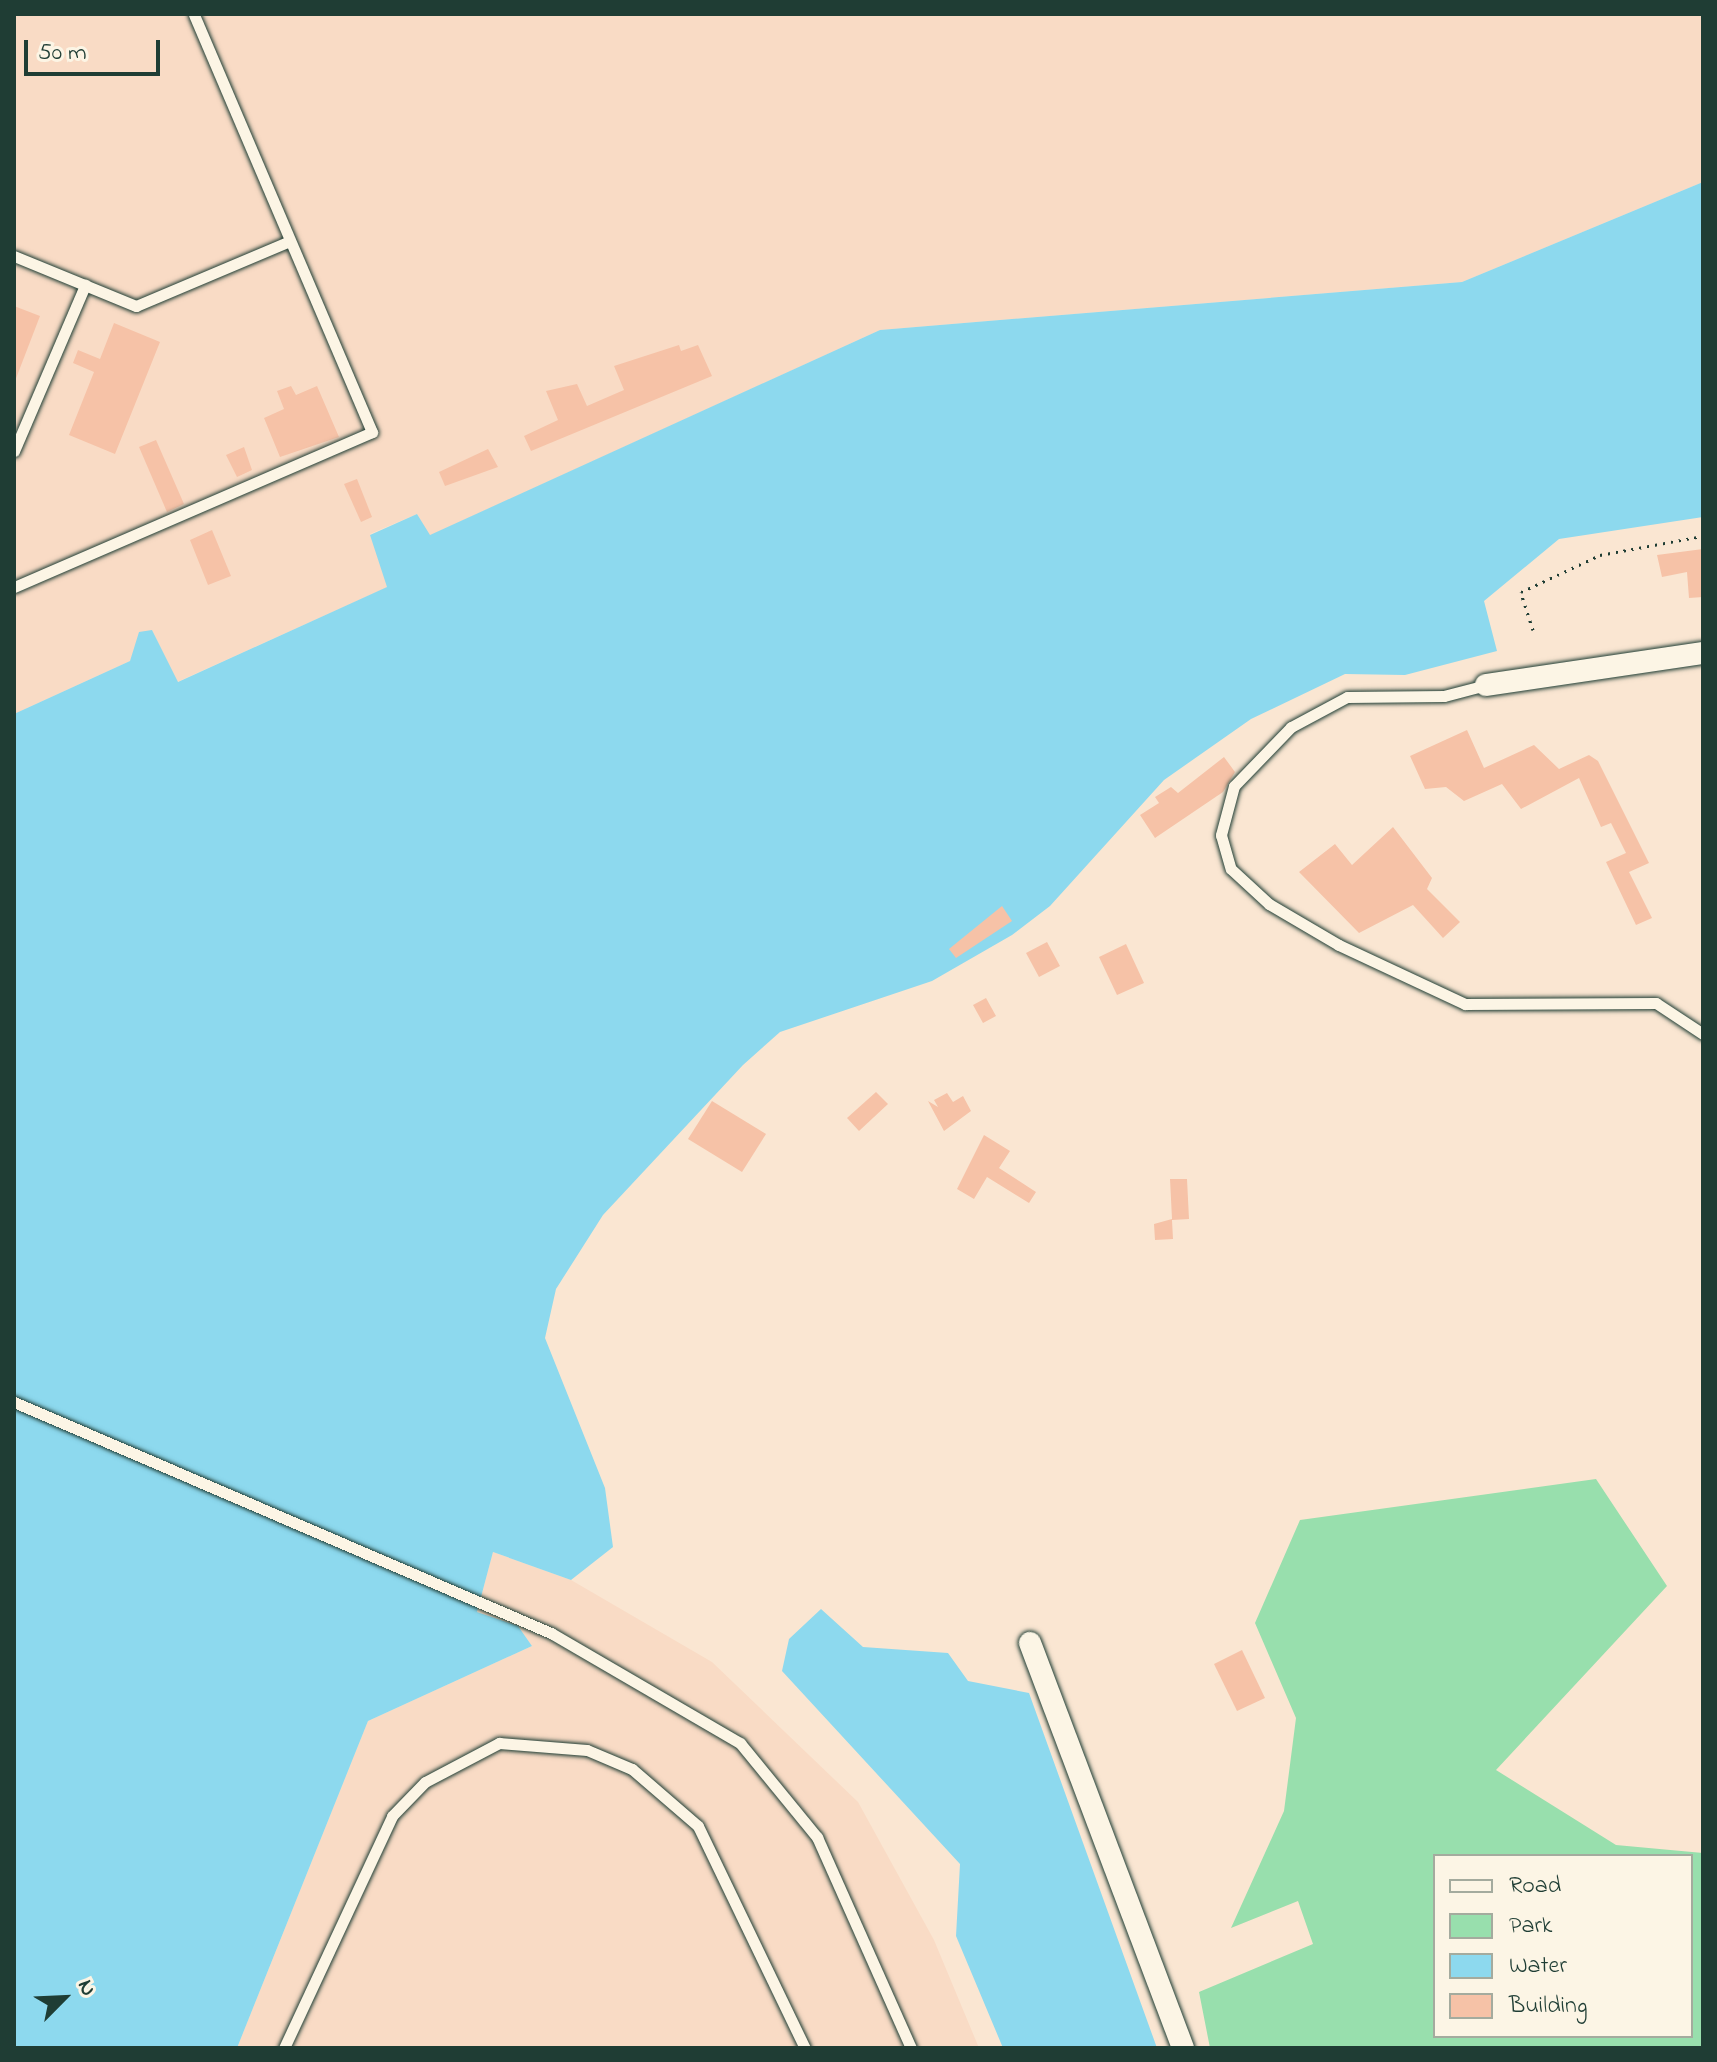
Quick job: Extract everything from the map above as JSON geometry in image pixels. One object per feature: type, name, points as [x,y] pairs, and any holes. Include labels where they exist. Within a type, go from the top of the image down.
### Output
[{"type":"street","points":[[1486,685],[1703,653]]},
{"type":"street","points":[[1030,1643],[1183,2048]]},
{"type":"lane","points":[[14,587],[372,432],[194,14]]},
{"type":"lane","points":[[14,256],[136,306],[290,241]]},
{"type":"lane","points":[[14,451],[85,285]]},
{"type":"lane","points":[[1486,685],[1444,696],[1347,697],[1291,727],[1234,786],[1221,835],[1231,869],[1269,904],[1339,945],[1465,1004],[1656,1003],[1703,1034]]},
{"type":"lane","points":[[14,1402],[551,1633],[740,1743],[781,1786],[817,1837],[911,2048]]},
{"type":"lane","points":[[284,2048],[342,1911],[392,1816],[425,1782],[499,1743],[587,1750],[632,1769],[698,1826],[805,2048]]},
{"type":"path","points":[[1533,630],[1521,592],[1600,555],[1703,536]]},
{"type":"shaded area","points":[[14,14],[1703,14],[1703,182],[1462,282],[880,330],[429,536],[417,514],[370,534],[388,587],[177,682],[152,630],[130,661],[14,714]]},
{"type":"shaded area","points":[[493,1552],[571,1580],[712,1662],[858,1802],[934,1940],[979,2048],[237,2048],[368,1721],[532,1646],[518,1626],[477,1612]]},
{"type":"green space","points":[[1596,1479],[1667,1586],[1496,1770],[1616,1845],[1703,1853],[1703,2048],[1210,2048],[1199,1992],[1313,1944],[1298,1901],[1231,1928],[1284,1811],[1296,1718],[1255,1623],[1300,1520]]},
{"type":"water","points":[[1703,182],[1703,517],[1559,539],[1484,601],[1497,651],[1405,675],[1345,674],[1251,719],[1164,780],[1050,906],[1012,935],[932,981],[780,1032],[743,1065],[603,1215],[556,1289],[545,1338],[605,1488],[613,1547],[571,1580],[493,1552],[477,1612],[518,1626],[532,1646],[368,1721],[237,2048],[14,2048],[14,714],[130,661],[139,632],[152,630],[178,682],[387,587],[370,535],[417,514],[430,535],[880,330],[1462,282]]},
{"type":"water","points":[[821,1609],[863,1647],[948,1653],[968,1681],[1029,1693],[1157,2048],[1003,2048],[956,1936],[960,1864],[782,1671],[789,1639]]},
{"type":"building","points":[[14,306],[40,316],[15,381],[14,381]]},
{"type":"building","points":[[114,323],[160,342],[115,454],[69,435],[94,372],[73,363],[78,350],[100,359]]},
{"type":"building","points":[[679,345],[681,351],[698,345],[712,376],[531,451],[524,436],[558,420],[546,391],[577,384],[587,406],[624,390],[614,366]]},
{"type":"building","points":[[291,386],[296,395],[317,386],[339,437],[280,457],[264,418],[284,409],[277,391]]},
{"type":"building","points":[[156,440],[184,504],[167,512],[139,447]]},
{"type":"building","points":[[244,447],[252,470],[237,477],[226,455]]},
{"type":"building","points":[[488,449],[498,467],[445,486],[439,472]]},
{"type":"building","points":[[357,479],[372,517],[361,522],[344,484]]},
{"type":"building","points":[[212,530],[231,576],[208,585],[190,540]]},
{"type":"building","points":[[1703,549],[1703,597],[1689,598],[1687,572],[1662,577],[1657,555]]},
{"type":"building","points":[[1467,730],[1484,768],[1534,745],[1559,769],[1589,755],[1598,761],[1649,863],[1629,872],[1652,918],[1636,925],[1606,862],[1626,853],[1611,823],[1601,827],[1579,778],[1521,809],[1502,784],[1464,801],[1446,787],[1425,789],[1410,756]]},
{"type":"building","points":[[1224,757],[1235,772],[1223,792],[1155,838],[1140,815],[1159,803],[1155,797],[1171,787],[1178,793]]},
{"type":"building","points":[[1393,827],[1432,878],[1427,889],[1460,922],[1443,938],[1413,905],[1359,933],[1299,872],[1335,844],[1352,865]]},
{"type":"building","points":[[1002,906],[1012,921],[956,958],[949,949]]},
{"type":"building","points":[[1047,942],[1060,966],[1039,977],[1026,953]]},
{"type":"building","points":[[1126,944],[1144,983],[1117,995],[1099,957]]},
{"type":"building","points":[[986,998],[996,1016],[983,1023],[973,1005]]},
{"type":"building","points":[[876,1092],[888,1104],[859,1131],[847,1118]]},
{"type":"building","points":[[947,1093],[953,1102],[963,1096],[971,1111],[944,1131],[928,1101],[938,1107],[934,1100]]},
{"type":"building","points":[[712,1101],[766,1134],[742,1172],[688,1139]]},
{"type":"building","points":[[984,1135],[1010,1151],[999,1168],[1036,1192],[1029,1203],[987,1177],[974,1199],[957,1189]]},
{"type":"building","points":[[1170,1179],[1187,1179],[1189,1219],[1172,1220],[1173,1239],[1155,1240],[1154,1224],[1172,1219]]},
{"type":"building","points":[[1242,1650],[1265,1698],[1237,1711],[1214,1664]]}]
